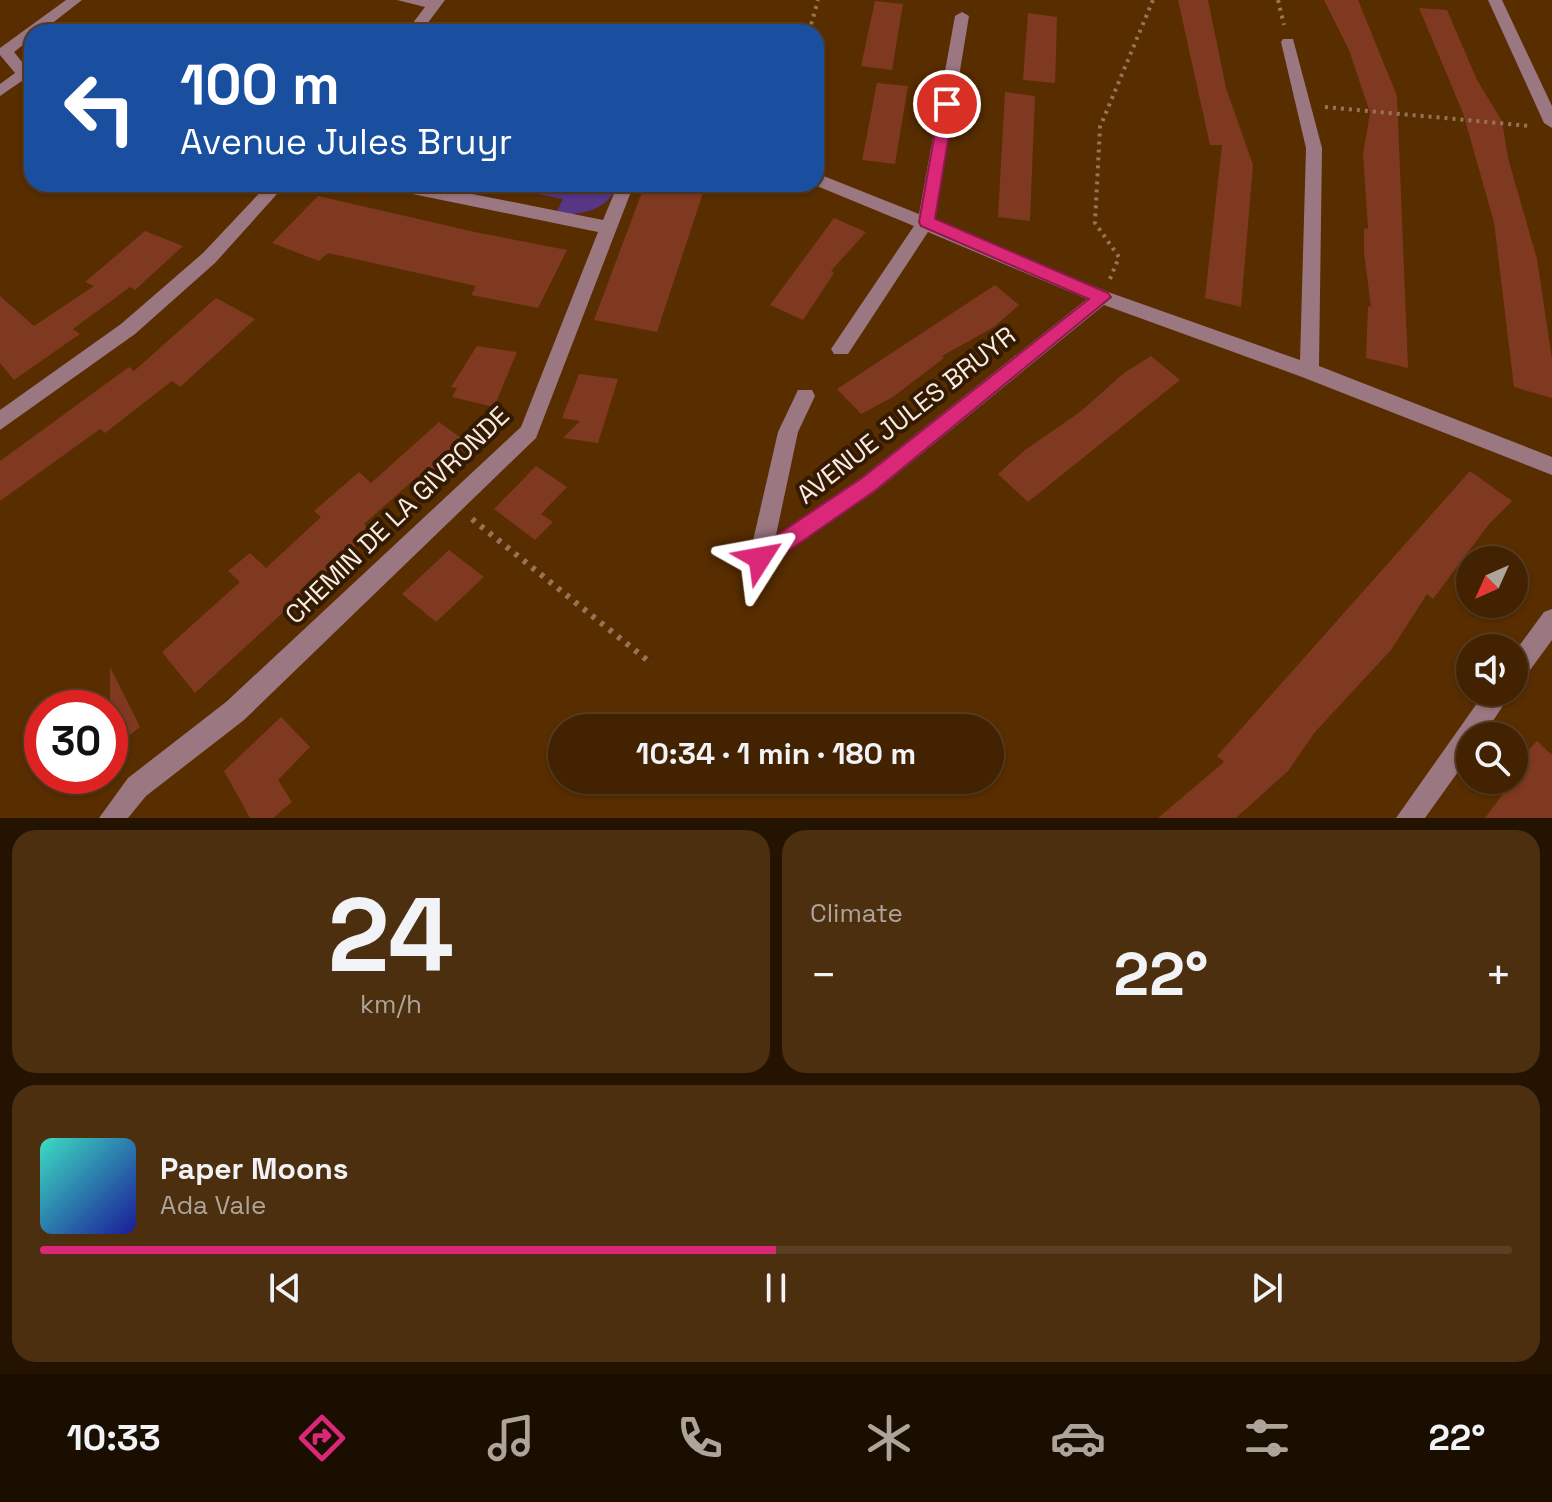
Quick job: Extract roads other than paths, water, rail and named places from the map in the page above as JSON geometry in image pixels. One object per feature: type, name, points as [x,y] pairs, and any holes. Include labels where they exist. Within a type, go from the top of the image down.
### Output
[{"type":"street","points":[[42,24],[75,0]]},
{"type":"street","points":[[404,0],[436,2]]},
{"type":"street","points":[[1495,0],[1545,125]]},
{"type":"street","points":[[419,24],[436,2]]},
{"type":"street","points":[[841,349],[926,222],[962,16]]},
{"type":"street","points":[[0,91],[24,74],[5,51],[24,37]]},
{"type":"street","points":[[1288,42],[1314,148],[1309,371]]},
{"type":"street","points":[[824,182],[1102,297],[1309,371],[1552,466]]},
{"type":"street","points":[[0,421],[128,329],[209,258],[271,192]]},
{"type":"street","points":[[432,192],[609,228]]},
{"type":"street","name":"CHEMIN DE LA GIVRONDE","points":[[112,818],[137,787],[235,711],[529,432],[623,192]]},
{"type":"street","name":"AVENUE JULES BRUYR","points":[[805,396],[788,432],[760,558],[869,484],[1102,297]]},
{"type":"street","points":[[1528,653],[1552,620]]},
{"type":"street","points":[[1409,818],[1490,706]]}]
